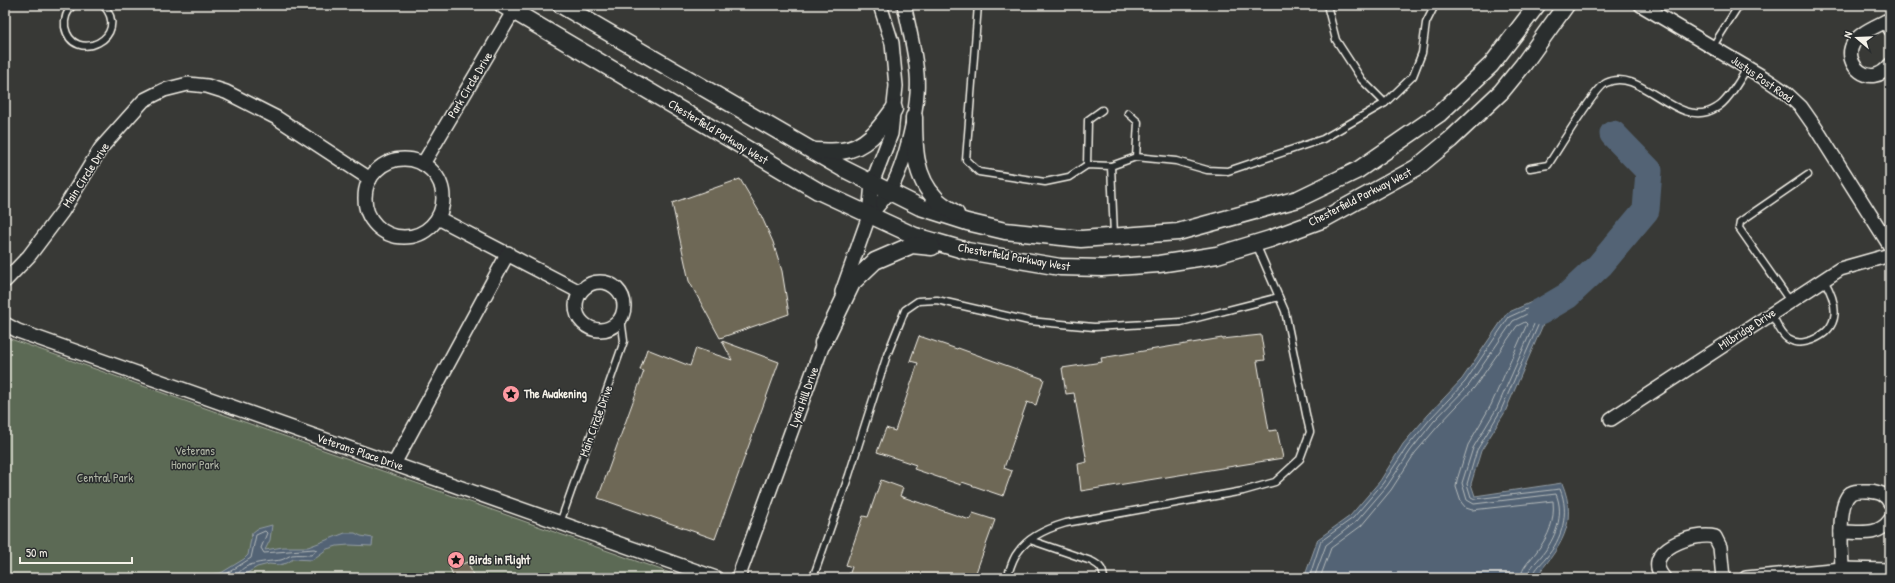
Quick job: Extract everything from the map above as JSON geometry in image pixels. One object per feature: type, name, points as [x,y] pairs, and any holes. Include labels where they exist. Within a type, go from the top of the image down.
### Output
[{"type":"street","name":"Chesterfield Parkway West","points":[[561,5],[812,151],[872,184],[920,207],[967,222],[1005,231],[1081,239],[1178,232],[1298,199],[1358,170],[1439,114],[1491,65],[1537,5]]},
{"type":"street","points":[[869,216],[872,184],[891,134],[896,86],[892,43],[880,5]]},
{"type":"street","points":[[904,5],[917,74],[914,141],[920,176],[936,199],[967,222]]},
{"type":"street","name":"Chesterfield Parkway West","points":[[511,7],[818,191],[869,216],[915,236],[963,250],[1060,267],[1102,268],[1159,264],[1218,255],[1256,244],[1324,219],[1416,168],[1450,140],[1501,92],[1523,65],[1566,5]]},
{"type":"street","name":"Justus Post Road","points":[[1641,5],[1748,68],[1784,92],[1801,107],[1890,246]]},
{"type":"street","name":"Park Circle Drive","points":[[423,164],[511,7]]},
{"type":"street","points":[[1889,23],[1860,35],[1852,45],[1852,56],[1853,63],[1857,69],[1863,74],[1870,76],[1883,72],[1890,65]]},
{"type":"street","name":"Main Circle Drive","points":[[5,281],[29,256],[62,212],[101,148],[144,100],[164,90],[188,84],[207,86],[226,92],[277,118],[370,179]]},
{"type":"street","points":[[812,151],[843,151],[860,146],[876,133],[894,109]]},
{"type":"street","points":[[869,216],[889,192],[901,163],[914,117]]},
{"type":"street","points":[[397,159],[411,160],[423,164],[432,172],[439,182],[443,194],[442,206],[438,218],[430,228],[418,235],[406,238],[392,236],[381,230],[371,221],[366,209],[364,196],[370,179],[374,172],[385,164],[397,159]]},
{"type":"street","name":"Lydia Hill Drive","points":[[738,578],[869,216]]},
{"type":"street","points":[[438,218],[508,253],[580,292],[577,301],[577,311],[580,319],[587,326],[596,329],[605,329],[614,325],[621,318]]},
{"type":"street","points":[[823,343],[852,283],[875,261],[912,245],[963,250]]},
{"type":"street","points":[[394,464],[508,253]]},
{"type":"street","name":"Milbridge Drive","points":[[1611,419],[1840,269],[1890,255]]},
{"type":"street","name":"Main Circle Drive","points":[[580,292],[595,282],[605,282],[614,285],[624,300],[624,310],[621,318]]},
{"type":"street","name":"Veterans Place Drive","points":[[5,324],[18,331],[716,578]]},
{"type":"street","points":[[1842,569],[1841,513],[1844,502],[1850,494],[1858,491],[1878,492],[1888,499],[1890,503]]},
{"type":"street","points":[[1842,532],[1877,532],[1886,526],[1890,520]]},
{"type":"street","points":[[1664,578],[1657,567],[1662,553],[1681,540],[1709,536],[1715,537],[1720,547],[1723,578]]},
{"type":"street","points":[[1746,578],[1842,569],[1890,570]]},
{"type":"lane","points":[[74,5],[67,13],[65,19],[66,31],[73,41],[85,46],[98,44],[108,35],[111,22],[107,9],[103,5]]},
{"type":"lane","points":[[978,5],[966,160],[979,172],[1044,182],[1069,177],[1087,165],[1111,166],[1136,157],[1176,161],[1207,170],[1228,171],[1323,140],[1385,103],[1413,76],[1422,52],[1426,23],[1435,5]]},
{"type":"lane","points":[[1327,5],[1336,40],[1362,80],[1385,103]]},
{"type":"lane","points":[[1713,46],[1739,5]]},
{"type":"lane","points":[[1530,168],[1548,165],[1594,95],[1605,83],[1613,80],[1624,81],[1644,88],[1687,113],[1703,113],[1715,109],[1722,104],[1748,68]]},
{"type":"lane","points":[[1087,165],[1088,120],[1102,110]]},
{"type":"lane","points":[[1128,113],[1138,122],[1136,157]]},
{"type":"lane","points":[[1111,166],[1114,237]]},
{"type":"lane","points":[[1790,301],[1739,228],[1740,222],[1808,175]]},
{"type":"lane","points":[[1007,578],[1018,551],[1030,540],[1051,528],[1066,523],[1243,490],[1275,482],[1300,459],[1310,432],[1285,310],[1256,244]]},
{"type":"lane","points":[[1771,313],[1781,331],[1787,338],[1802,344],[1828,331],[1834,322],[1833,295],[1823,279]]},
{"type":"lane","points":[[814,578],[888,355],[905,310],[918,301],[937,300],[1029,321],[1094,327],[1181,322],[1278,297]]},
{"type":"lane","name":"Main Circle Drive","points":[[560,523],[624,341],[621,318]]},
{"type":"lane","points":[[1030,540],[1091,560],[1100,566],[1103,571],[1104,578]]},
{"type":"green space","name":"Central Park","points":[[5,337],[684,578],[5,578]]},
{"type":"water","points":[[1534,301],[1545,320],[1505,412],[1481,451],[1471,484],[1475,496],[1562,483],[1567,498],[1568,523],[1559,545],[1535,578],[1304,578],[1318,539],[1350,516],[1380,481],[1403,444],[1462,379],[1507,313]]},
{"type":"water","points":[[272,525],[270,540],[265,550],[283,547],[308,547],[345,533],[355,533],[361,536],[373,538],[372,546],[337,546],[327,549],[312,560],[293,559],[287,563],[279,565],[269,564],[257,567],[239,578],[192,578],[221,573],[244,559],[248,555],[252,533],[257,529]]},
{"type":"building","points":[[740,179],[760,213],[773,242],[782,271],[789,314],[720,338],[689,281],[672,203]]},
{"type":"building","points":[[1261,335],[1265,360],[1257,361],[1269,431],[1277,430],[1283,458],[1081,491],[1078,464],[1087,462],[1074,393],[1066,394],[1062,368],[1102,362],[1101,358],[1222,338]]},
{"type":"building","points":[[919,336],[957,349],[958,348],[1044,379],[1036,405],[1027,402],[1004,468],[1012,471],[1003,496],[962,482],[961,485],[914,469],[916,465],[877,452],[886,428],[895,431],[918,363],[910,361]]},
{"type":"building","points":[[722,341],[779,362],[715,539],[598,498],[644,371],[640,370],[647,349],[690,366],[696,348],[732,360]]},
{"type":"building","points":[[881,480],[903,488],[900,496],[970,520],[973,513],[995,520],[974,578],[848,578],[852,567],[846,565],[863,516],[868,517]]},
{"type":"building","points":[[468,562],[474,578],[454,578],[450,568]]},
{"type":"waterway","points":[[1540,312],[1567,296],[1600,265],[1646,210],[1649,171],[1613,134]]},
{"type":"place","name":"The Awakening","points":[[511,394]]},
{"type":"place","name":"Birds in Flight","points":[[456,560]]},
{"type":"park label","name":"Veterans Honor Park","points":[[195,458]]}]
